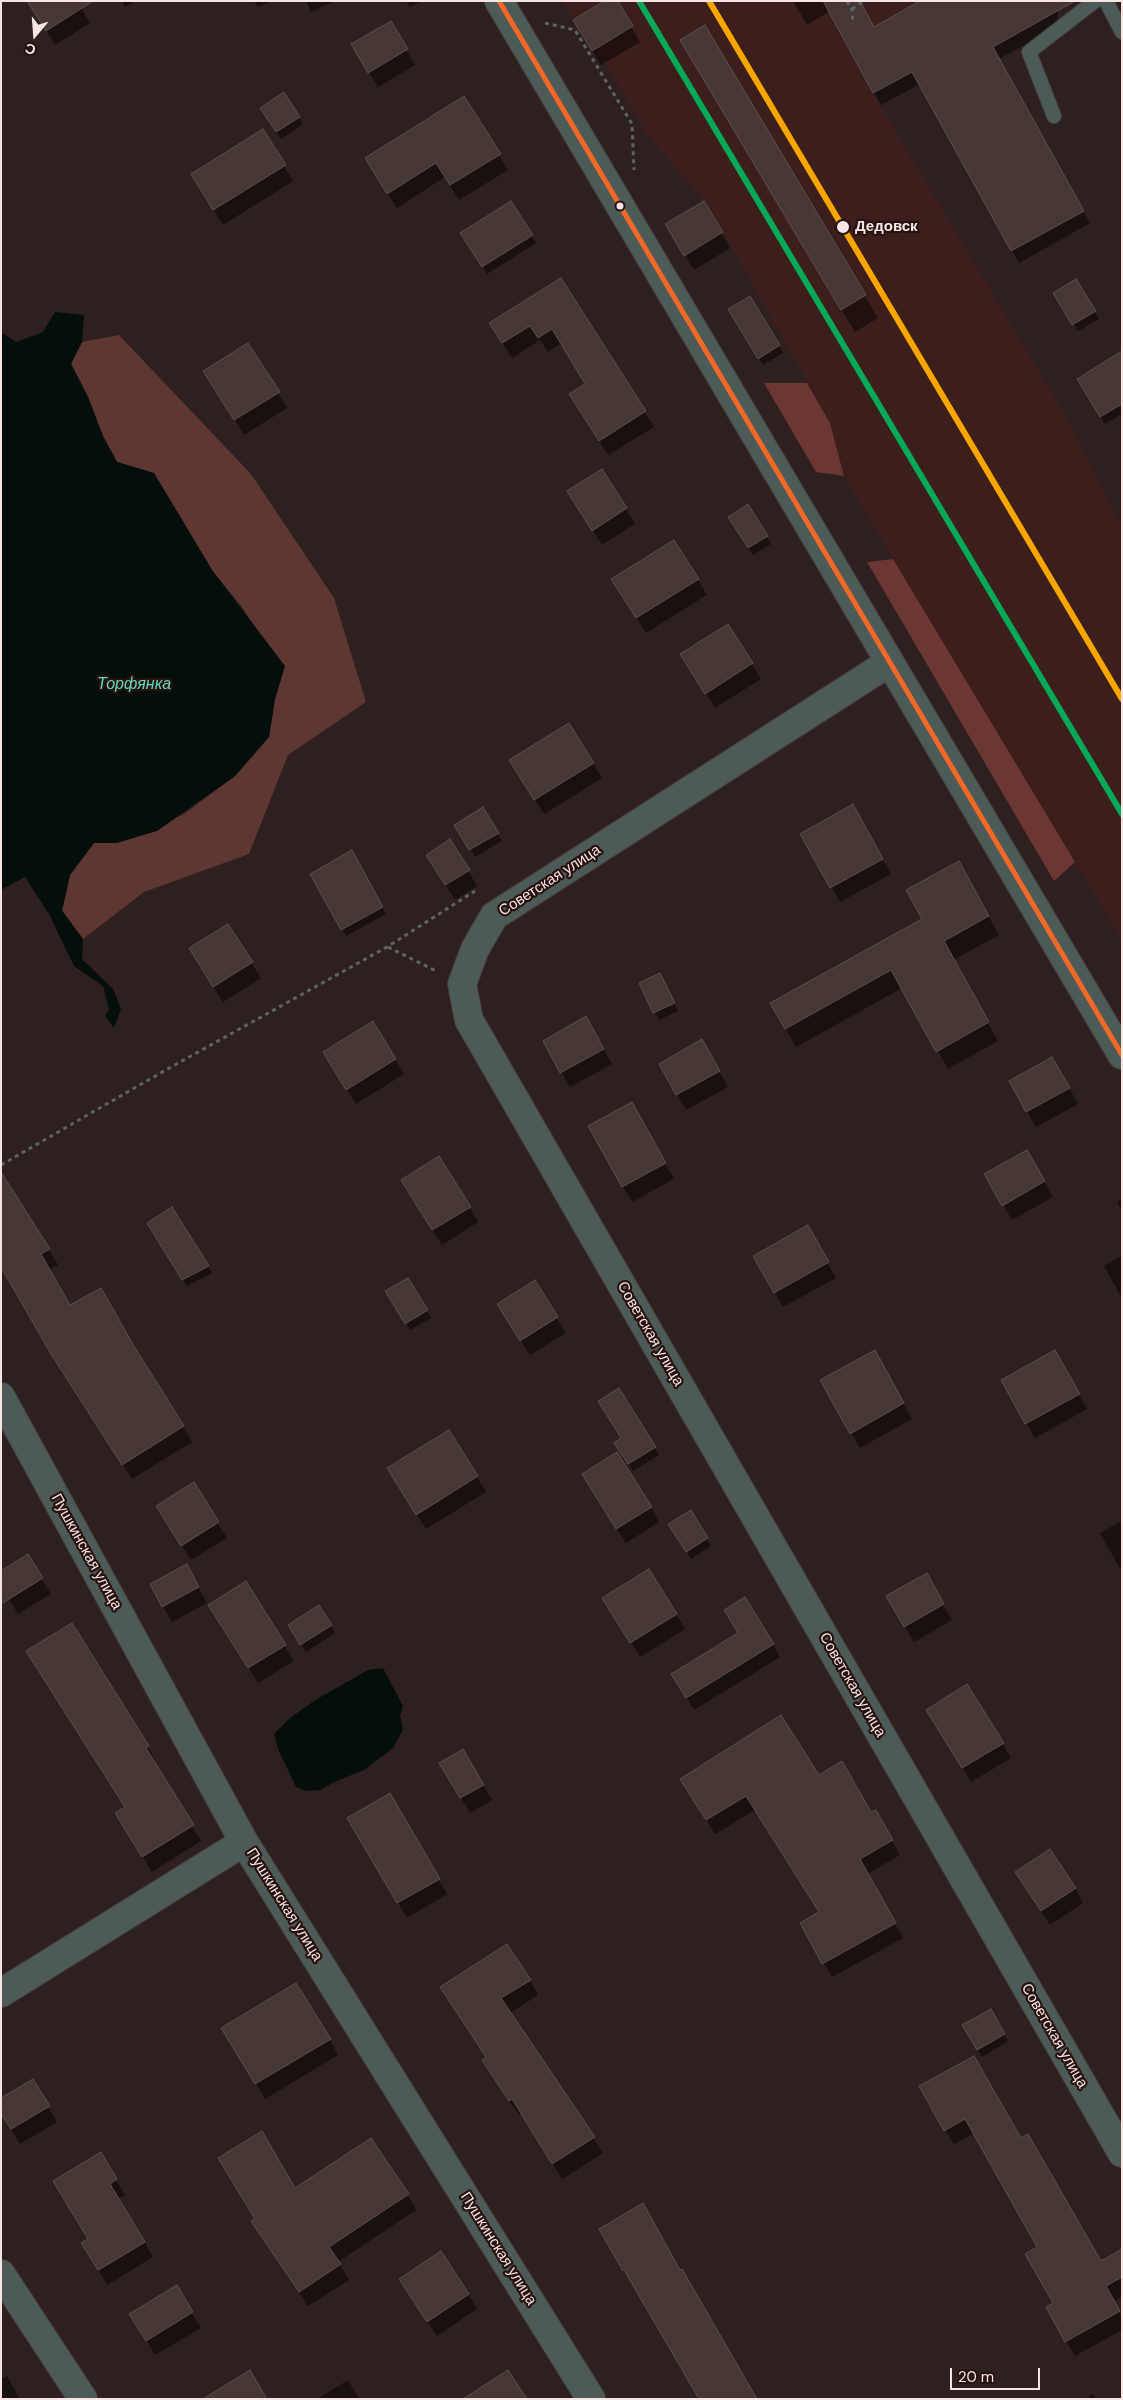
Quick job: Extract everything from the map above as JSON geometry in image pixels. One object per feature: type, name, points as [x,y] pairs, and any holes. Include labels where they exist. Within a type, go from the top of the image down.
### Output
[{"type":"street","points":[[499,1],[1122,1055]]},
{"type":"street","name":"Советская улица","points":[[890,662],[494,916],[475,949],[462,984],[470,1020],[1122,2153]]},
{"type":"street","name":"Пушкинская улица","points":[[1,1397],[244,1842],[591,2399]]},
{"type":"street","points":[[1,1993],[244,1842]]},
{"type":"street","points":[[1,2274],[83,2399]]},
{"type":"lane","points":[[1054,116],[1029,52],[1095,1]]},
{"type":"lane","points":[[1106,1],[1122,32]]},
{"type":"path","points":[[847,1],[852,8],[853,24]]},
{"type":"path","points":[[852,8],[864,1]]},
{"type":"path","points":[[541,22],[575,30],[632,124],[634,172]]},
{"type":"path","points":[[1,1165],[164,1070],[388,946],[480,888]]},
{"type":"path","points":[[388,946],[462,984]]},
{"type":"shaded area","points":[[562,1],[920,1],[878,33],[868,16],[839,31],[873,93],[1065,414],[1122,527],[1122,940],[845,478],[830,423],[723,232],[704,201],[647,134],[596,48],[592,51]]},
{"type":"shaded area","points":[[119,335],[251,474],[334,598],[366,702],[288,755],[249,854],[144,892],[83,939],[62,910],[70,875],[94,843],[117,843],[184,814],[235,776],[269,737],[275,699],[283,672],[242,607],[214,573],[154,473],[117,462],[103,436],[88,397],[71,363],[82,342]]},
{"type":"shaded area","points":[[764,383],[807,383],[830,423],[844,476],[816,472]]},
{"type":"shaded area","points":[[893,559],[1075,862],[1054,881],[867,562]]},
{"type":"water","name":"Торфянка","points":[[55,312],[84,315],[82,342],[71,364],[88,397],[103,436],[117,462],[154,473],[212,570],[285,666],[275,699],[269,737],[235,776],[157,831],[117,843],[94,843],[70,875],[62,911],[83,939],[82,959],[113,989],[121,1009],[114,1028],[105,1016],[109,1009],[103,986],[74,966],[49,914],[25,877],[1,890],[1,332],[16,342],[43,332]]},
{"type":"water","points":[[383,1668],[403,1706],[400,1716],[403,1730],[393,1748],[364,1770],[320,1790],[306,1791],[296,1787],[278,1749],[274,1734],[290,1718],[317,1699],[368,1670]]},
{"type":"building","points":[[27,1],[93,1],[46,31]]},
{"type":"building","points":[[604,1],[618,1],[633,26],[592,51],[573,20]]},
{"type":"building","points":[[823,1],[860,1],[874,27],[920,1],[1075,1],[993,47],[1084,211],[1011,251],[912,72],[873,93]]},
{"type":"building","points":[[391,21],[408,49],[368,73],[351,44]]},
{"type":"building","points":[[705,25],[866,295],[841,310],[680,40]]},
{"type":"building","points":[[284,92],[300,117],[276,132],[260,108]]},
{"type":"building","points":[[464,96],[501,154],[450,185],[436,163],[387,194],[365,158]]},
{"type":"building","points":[[263,129],[286,165],[213,210],[191,174]]},
{"type":"building","points":[[511,201],[533,235],[482,267],[460,233]]},
{"type":"building","points":[[704,201],[723,232],[684,256],[665,224]]},
{"type":"building","points":[[561,278],[646,411],[599,441],[569,394],[585,384],[552,329],[538,338],[530,326],[502,343],[489,323]]},
{"type":"building","points":[[1076,279],[1096,311],[1072,325],[1053,293]]},
{"type":"building","points":[[750,296],[780,345],[758,359],[728,309]]},
{"type":"building","points":[[248,343],[280,392],[234,420],[203,371]]},
{"type":"building","points":[[1122,351],[1122,404],[1100,417],[1077,379]]},
{"type":"building","points":[[602,469],[627,508],[592,531],[567,491]]},
{"type":"building","points":[[748,504],[768,536],[748,548],[728,517]]},
{"type":"building","points":[[674,540],[699,579],[636,618],[611,579]]},
{"type":"building","points":[[728,624],[753,663],[705,694],[680,654]]},
{"type":"building","points":[[569,723],[594,763],[534,800],[509,760]]},
{"type":"building","points":[[853,804],[883,859],[830,888],[800,834]]},
{"type":"building","points":[[483,807],[499,833],[469,850],[454,825]]},
{"type":"building","points":[[450,839],[470,870],[445,885],[426,855]]},
{"type":"building","points":[[352,850],[383,907],[341,930],[310,874]]},
{"type":"building","points":[[959,861],[989,916],[944,941],[989,1022],[936,1052],[891,970],[785,1029],[770,1003],[922,919],[906,890]]},
{"type":"building","points":[[228,924],[253,962],[213,987],[189,948]]},
{"type":"building","points":[[660,973],[675,1003],[653,1013],[639,983]]},
{"type":"building","points":[[586,1016],[604,1049],[560,1073],[543,1041]]},
{"type":"building","points":[[373,1021],[396,1059],[346,1090],[323,1052]]},
{"type":"building","points":[[702,1039],[720,1071],[676,1095],[659,1064]]},
{"type":"building","points":[[1052,1057],[1070,1088],[1026,1112],[1009,1081]]},
{"type":"building","points":[[632,1102],[666,1163],[622,1187],[588,1126]]},
{"type":"building","points":[[1027,1150],[1045,1181],[1002,1206],[984,1174]]},
{"type":"building","points":[[439,1156],[471,1207],[432,1230],[401,1180]]},
{"type":"building","points":[[1,1172],[50,1249],[41,1254],[70,1305],[101,1288],[134,1346],[184,1426],[122,1465],[51,1354],[1,1267]]},
{"type":"building","points":[[172,1207],[209,1266],[182,1280],[147,1223]]},
{"type":"building","points":[[808,1225],[829,1262],[774,1293],[753,1256]]},
{"type":"building","points":[[408,1278],[428,1310],[405,1324],[385,1291]]},
{"type":"building","points":[[535,1280],[558,1317],[520,1341],[497,1304]]},
{"type":"building","points":[[875,1350],[904,1403],[850,1434],[820,1380]]},
{"type":"building","points":[[1055,1350],[1080,1394],[1025,1424],[1001,1380]]},
{"type":"building","points":[[619,1388],[656,1447],[628,1464],[614,1443],[621,1438],[598,1401]]},
{"type":"building","points":[[449,1430],[478,1476],[416,1515],[387,1468]]},
{"type":"building","points":[[617,1452],[652,1507],[616,1529],[582,1474]]},
{"type":"building","points":[[194,1482],[219,1522],[181,1546],[156,1506]]},
{"type":"building","points":[[691,1510],[708,1538],[686,1552],[668,1524]]},
{"type":"building","points":[[28,1554],[43,1578],[1,1604],[1,1571]]},
{"type":"building","points":[[187,1564],[199,1587],[162,1607],[150,1584]]},
{"type":"building","points":[[649,1569],[677,1614],[630,1643],[602,1598]]},
{"type":"building","points":[[927,1573],[944,1604],[904,1627],[886,1596]]},
{"type":"building","points":[[246,1581],[286,1645],[248,1668],[208,1605]]},
{"type":"building","points":[[745,1597],[774,1644],[686,1698],[671,1674],[738,1633],[724,1610]]},
{"type":"building","points":[[319,1605],[332,1625],[300,1645],[288,1625]]},
{"type":"building","points":[[72,1623],[149,1746],[146,1748],[194,1825],[142,1857],[115,1813],[125,1807],[26,1651]]},
{"type":"building","points":[[967,1684],[1004,1743],[962,1768],[926,1710]]},
{"type":"building","points":[[781,1715],[819,1775],[842,1761],[871,1812],[876,1810],[893,1840],[860,1859],[896,1923],[822,1964],[800,1923],[819,1912],[746,1796],[706,1820],[680,1779]]},
{"type":"building","points":[[463,1749],[484,1785],[460,1798],[439,1763]]},
{"type":"building","points":[[390,1793],[440,1879],[397,1903],[347,1818]]},
{"type":"building","points":[[1050,1849],[1076,1888],[1041,1911],[1015,1872]]},
{"type":"building","points":[[507,1944],[531,1980],[501,1998],[595,2137],[552,2164],[512,2099],[509,2101],[482,2060],[486,2057],[440,1987]]},
{"type":"building","points":[[296,1983],[331,2039],[255,2084],[221,2028]]},
{"type":"building","points":[[991,2009],[1005,2034],[977,2050],[962,2025]]},
{"type":"building","points":[[974,2056],[1021,2138],[1028,2134],[1101,2261],[1122,2249],[1122,2277],[1106,2286],[1120,2311],[1065,2342],[1046,2307],[1053,2303],[1025,2254],[1037,2247],[965,2119],[944,2131],[919,2086]]},
{"type":"building","points":[[33,2079],[50,2106],[11,2129],[1,2114],[1,2098]]},
{"type":"building","points":[[262,2131],[295,2188],[371,2138],[409,2194],[329,2247],[341,2264],[299,2292],[251,2221],[255,2219],[218,2158]]},
{"type":"building","points":[[101,2152],[117,2179],[110,2184],[145,2242],[98,2270],[81,2243],[88,2239],[53,2181]]},
{"type":"building","points":[[643,2203],[680,2270],[682,2269],[757,2399],[699,2399],[623,2271],[599,2229]]},
{"type":"building","points":[[441,2251],[469,2294],[427,2322],[399,2279]]},
{"type":"building","points":[[177,2285],[193,2312],[146,2341],[129,2314]]},
{"type":"building","points":[[250,2370],[267,2399],[203,2399]]},
{"type":"building","points":[[508,2370],[527,2399],[463,2399]]},
{"type":"transit line","name":"20","points":[[499,1],[1122,1055]]},
{"type":"transit line","points":[[639,1],[1122,814]]},
{"type":"transit line","points":[[709,1],[1122,699]]},
{"type":"place","name":"Дедовск","points":[[843,227]]}]
